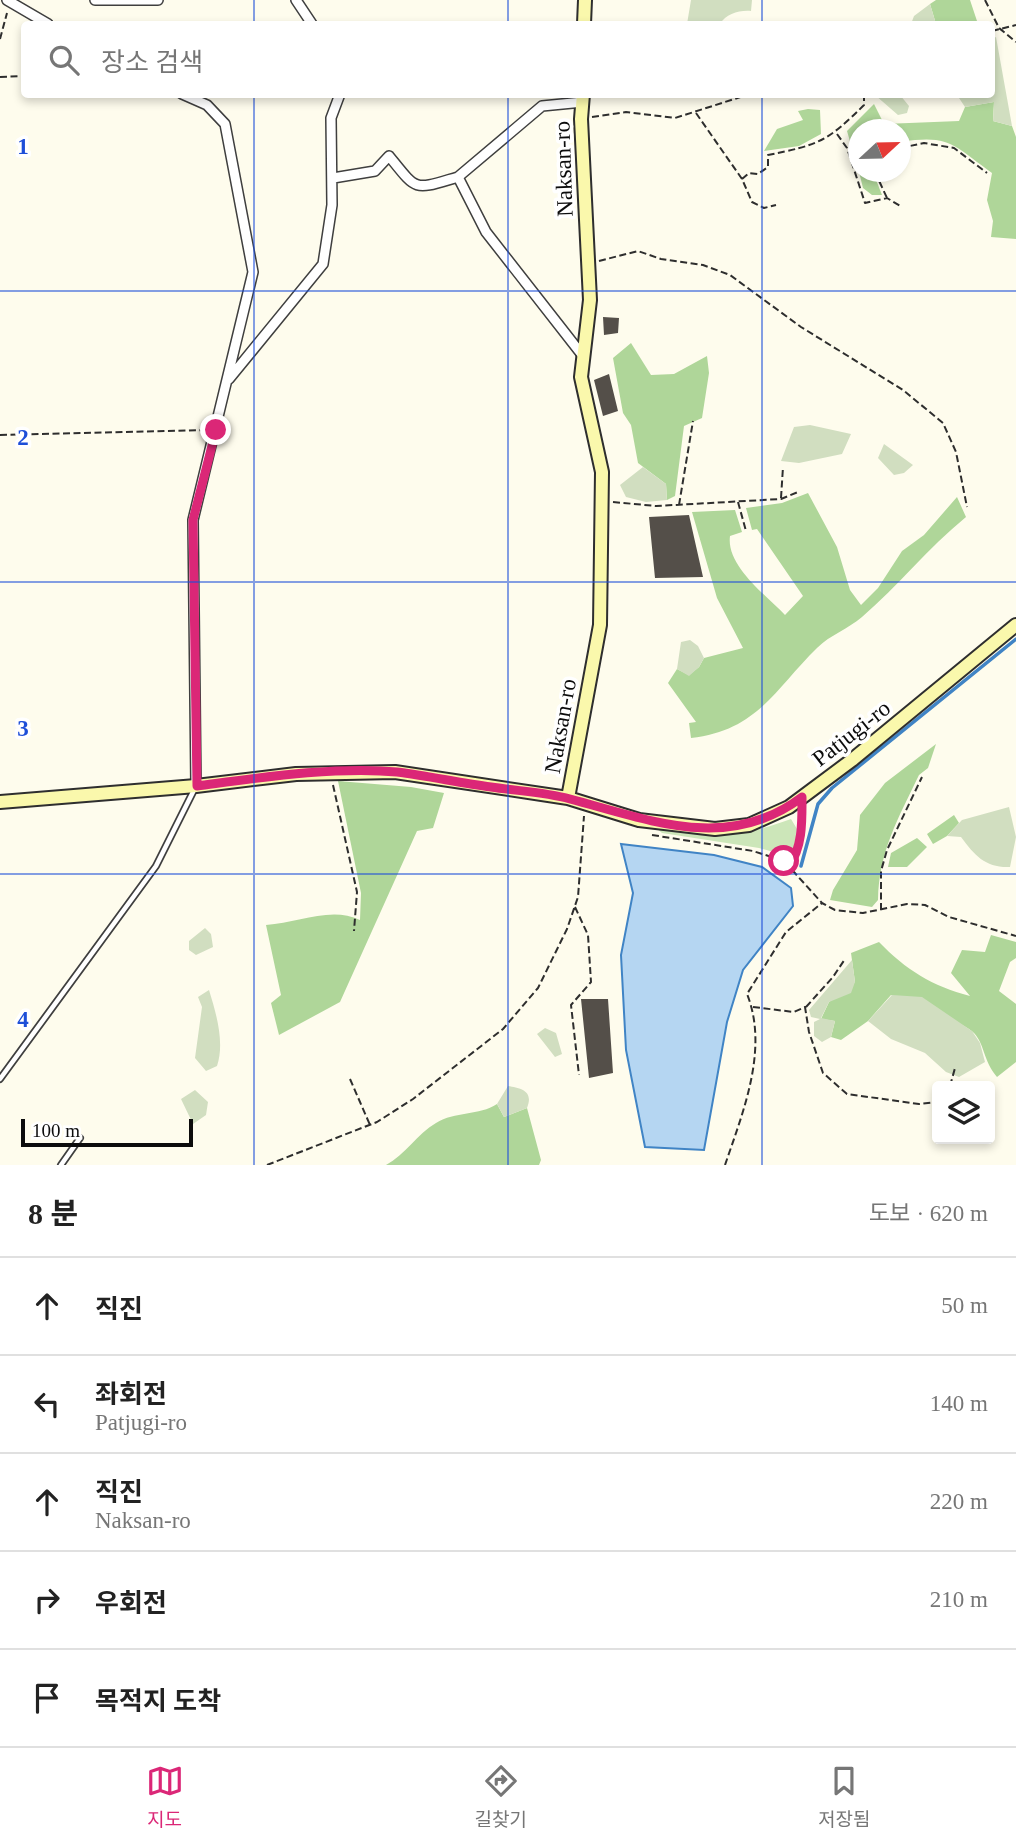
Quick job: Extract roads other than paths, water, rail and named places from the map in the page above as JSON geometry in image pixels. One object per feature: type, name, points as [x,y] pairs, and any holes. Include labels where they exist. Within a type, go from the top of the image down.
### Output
[{"type":"street","points":[[94,0],[158,0]]},
{"type":"street","points":[[584,21],[585,0]]},
{"type":"street","points":[[11,1],[43,21]]},
{"type":"street","points":[[297,1],[310,21]]},
{"type":"street","points":[[191,98],[208,105],[225,124],[253,272],[193,520],[197,786]]},
{"type":"street","points":[[227,382],[323,264],[332,205],[331,118],[338,98]]},
{"type":"street","points":[[333,178],[375,171],[389,156],[412,184],[422,188],[457,177],[542,106],[583,98]]},
{"type":"street","name":"Naksan-ro","points":[[0,802],[197,786],[296,774],[395,772],[568,798],[600,625],[602,472],[580,377],[590,300],[581,119],[583,98]]},
{"type":"street","points":[[457,177],[486,232],[583,356]]},
{"type":"street","name":"Patjugi-ro","points":[[568,798],[639,820],[715,830],[749,825],[789,807],[852,761],[1016,625]]},
{"type":"lane","points":[[0,1079],[156,866],[197,786]]},
{"type":"lane","points":[[61,1165],[80,1138]]},
{"type":"water","points":[[621,844],[714,855],[762,867],[791,888],[793,906],[743,970],[727,1022],[704,1150],[645,1147],[626,1050],[621,955],[633,893]]},
{"type":"waterway","points":[[801,866],[818,804],[832,788],[1016,639]]}]
